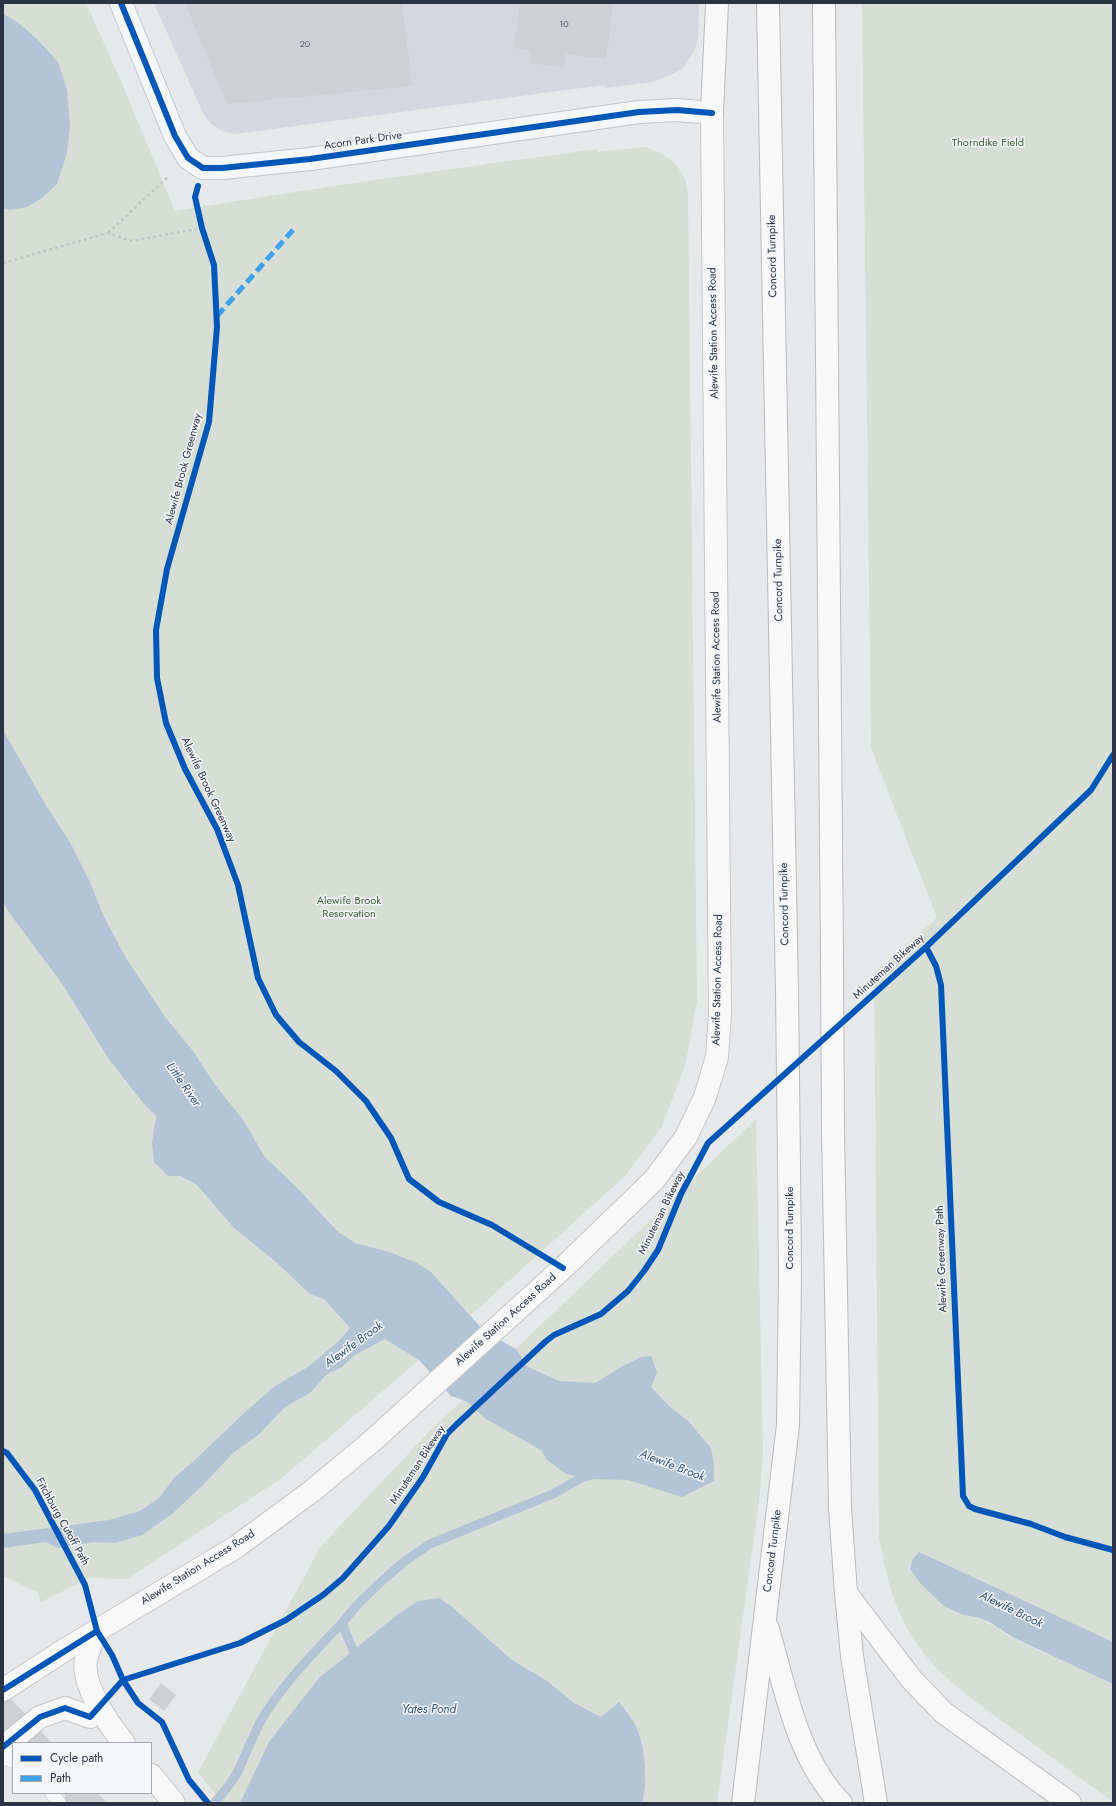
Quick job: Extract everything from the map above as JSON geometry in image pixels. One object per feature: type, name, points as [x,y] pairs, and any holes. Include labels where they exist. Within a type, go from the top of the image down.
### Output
[{"type":"main road","name":"Alewife Station Access Road","points":[[3,1690],[66,1649],[236,1547],[312,1491],[371,1442],[512,1316],[654,1180],[686,1138],[705,1097],[717,1057],[720,1014],[712,113],[717,3]]},
{"type":"main road","name":"Concord Turnpike","points":[[743,1803],[788,1425],[790,1278],[787,991],[768,3]]},
{"type":"main road","points":[[824,3],[833,1132],[840,1507],[852,1656],[876,1803]]},
{"type":"main road","points":[[846,1593],[912,1680],[934,1704],[953,1720],[1070,1803]]},
{"type":"main road","points":[[765,1620],[800,1738],[818,1773],[832,1794],[841,1803]]},
{"type":"main road","points":[[97,1631],[85,1661],[88,1684],[121,1739]]},
{"type":"main road","points":[[3,1747],[40,1717],[66,1708],[90,1717]]},
{"type":"main road","points":[[152,1776],[174,1803]]},
{"type":"street","name":"Acorn Park Drive","points":[[121,3],[175,136],[188,158],[203,168],[222,168],[310,159],[640,112],[677,110],[712,113]]},
{"type":"street","points":[[90,1717],[121,1739]]},
{"type":"path","points":[[3,263],[108,233],[188,158]]},
{"type":"path","points":[[200,220],[204,236]]},
{"type":"path","points":[[108,233],[131,241],[202,228]]},
{"type":"shaded area","points":[[154,3],[699,3],[698,38],[694,52],[683,68],[653,82],[605,88],[604,85],[235,134],[222,131],[211,124],[203,113]]},
{"type":"green space","name":"Alewife Brook Reservation","points":[[3,3],[86,3],[123,86],[175,211],[333,186],[544,156],[597,149],[597,152],[646,147],[662,154],[675,163],[685,178],[688,195],[697,1002],[685,1066],[662,1126],[625,1176],[480,1307],[282,1478],[127,1579],[89,1578],[41,1602],[37,1592],[3,1576]]},
{"type":"green space","name":"Thorndike Field","points":[[862,3],[1113,3],[1113,1642],[982,1582],[963,1615],[979,1619],[1039,1651],[1113,1684],[1113,1802],[973,1700],[928,1659],[911,1634],[898,1608],[888,1581],[879,1537],[874,973],[937,918],[871,748]]},
{"type":"green space","points":[[756,1119],[763,1455],[759,1501],[717,1803],[222,1803],[198,1772],[321,1546],[427,1434]]},
{"type":"water","points":[[3,14],[16,21],[37,39],[58,62],[67,90],[70,125],[67,153],[57,184],[42,198],[27,207],[10,210],[3,208]]},
{"type":"water","points":[[3,730],[47,807],[71,844],[89,880],[104,917],[126,958],[165,1017],[193,1051],[216,1086],[244,1121],[264,1156],[299,1190],[337,1231],[355,1243],[389,1252],[415,1262],[430,1271],[485,1332],[516,1349],[528,1367],[559,1381],[595,1383],[641,1357],[651,1356],[657,1373],[651,1387],[669,1406],[689,1422],[711,1448],[714,1463],[714,1481],[682,1497],[628,1480],[592,1479],[566,1474],[547,1460],[541,1450],[486,1419],[468,1402],[451,1396],[419,1360],[385,1339],[355,1355],[341,1368],[327,1374],[310,1393],[285,1407],[258,1435],[233,1453],[202,1486],[172,1514],[142,1535],[115,1543],[94,1542],[58,1548],[46,1542],[3,1548],[3,1534],[109,1520],[140,1511],[159,1498],[175,1477],[244,1413],[275,1386],[308,1367],[339,1341],[350,1328],[324,1299],[310,1294],[275,1261],[234,1228],[197,1185],[180,1176],[168,1176],[154,1162],[152,1142],[156,1116],[144,1104],[108,1058],[63,985],[8,911],[3,902]]},
{"type":"water","name":"Alewife Brook","points":[[919,1552],[1113,1642],[1113,1684],[1014,1638],[989,1622],[976,1617],[963,1615],[944,1606],[921,1584],[910,1569],[913,1559]]},
{"type":"water","name":"Yates Pond","points":[[439,1598],[452,1607],[512,1660],[547,1681],[574,1703],[601,1717],[619,1702],[630,1716],[638,1731],[640,1739],[645,1767],[645,1786],[642,1803],[240,1803],[269,1742],[319,1678],[397,1615],[418,1601]]},
{"type":"building","points":[[185,3],[402,3],[412,86],[227,104]]},
{"type":"building","points":[[520,3],[613,3],[606,59],[565,54],[564,67],[530,63],[531,50],[514,48]]},
{"type":"building","points":[[161,1683],[176,1695],[164,1711],[149,1699]]},
{"type":"building","points":[[3,1690],[51,1742],[12,1742],[12,1758],[3,1753]]},
{"type":"building","points":[[64,1794],[99,1794],[107,1803],[58,1803],[66,1796]]},
{"type":"waterway","points":[[353,1650],[342,1623],[358,1604],[405,1561],[430,1544],[553,1494],[581,1478],[592,1475]]},
{"type":"waterway","points":[[215,1802],[235,1777],[258,1727],[274,1700],[302,1666],[342,1623]]},
{"type":"marked path","points":[[217,316],[293,230]]},
{"type":"cycle path","points":[[121,3],[175,136],[188,158],[203,168],[222,168],[310,159],[639,112],[677,110],[712,113]]},
{"type":"cycle path","name":"Alewife Brook Greenway","points":[[198,186],[195,197],[202,228],[214,265],[217,327],[209,422],[167,569],[156,630],[157,678],[166,723],[185,769],[217,829],[238,885],[258,978],[276,1015],[299,1042],[336,1071],[366,1101],[391,1138],[409,1179],[439,1202],[492,1225],[563,1268]]},
{"type":"cycle path","name":"Minuteman Bikeway","points":[[3,1747],[40,1717],[65,1708],[90,1717],[123,1680],[240,1643],[286,1620],[323,1595],[343,1578],[389,1526],[423,1477],[447,1434],[545,1342],[554,1335],[601,1314],[628,1291],[658,1250],[681,1194],[708,1143],[926,947],[1091,790],[1113,755]]},
{"type":"cycle path","name":"Minuteman Bikeway","points":[[926,947],[936,966],[941,985],[963,1496],[969,1506],[975,1509],[1031,1524],[1065,1537],[1113,1550]]},
{"type":"cycle path","name":"Fitchburg Cutoff Path","points":[[3,1451],[7,1453],[35,1490],[85,1585],[97,1631],[112,1655],[123,1680],[138,1703],[162,1722],[189,1780],[208,1803]]},
{"type":"cycle path","points":[[3,1690],[97,1631]]},
{"type":"water label","name":"Little River","points":[[183,1085]]}]
